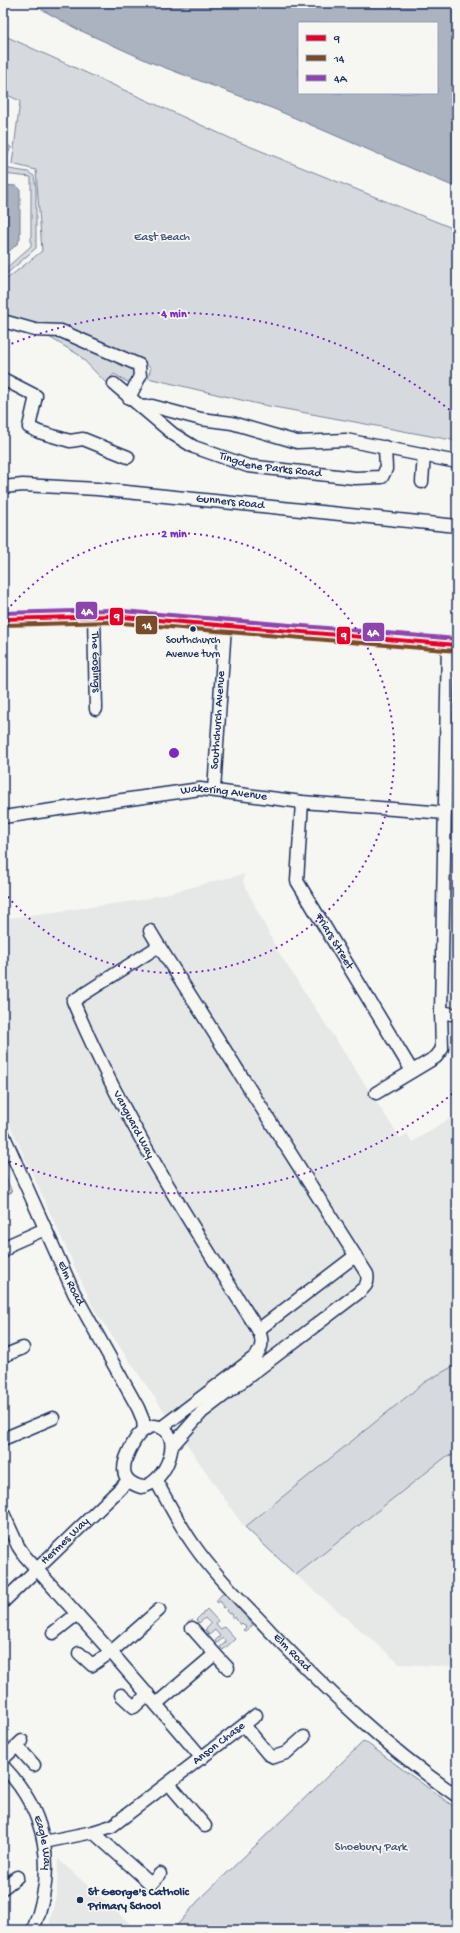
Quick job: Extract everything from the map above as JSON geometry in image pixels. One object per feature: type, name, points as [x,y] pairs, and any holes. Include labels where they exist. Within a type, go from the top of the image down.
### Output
[{"type":"street","points":[[3,321],[35,330],[61,331],[139,365],[140,376],[129,398]]},
{"type":"street","points":[[3,379],[36,396],[29,427],[38,432],[70,441],[83,439],[128,457]]},
{"type":"street","name":"Tingdene Parks Road","points":[[114,384],[129,398],[143,407],[173,434],[194,447],[248,466],[355,478],[382,477],[386,470],[385,447]]},
{"type":"street","name":"Tingdene Parks Road","points":[[143,407],[152,406],[201,419],[232,423],[297,442],[346,440],[457,462]]},
{"type":"street","points":[[422,482],[424,455]]},
{"type":"street","name":"Gunners Road","points":[[3,487],[23,484],[97,489],[457,526]]},
{"type":"street","points":[[3,619],[94,615],[453,645],[445,813],[441,1012],[442,1049],[436,1056],[376,1093]]},
{"type":"street","name":"The Goslings","points":[[94,615],[96,709]]},
{"type":"street","name":"Southchurch Avenue","points":[[214,790],[225,626]]},
{"type":"street","name":"Wakering Avenue","points":[[3,817],[187,790],[214,790],[302,802],[445,813]]},
{"type":"street","name":"Friars Street","points":[[302,802],[297,881],[412,1071]]},
{"type":"street","points":[[150,931],[367,1274],[368,1281],[367,1286],[249,1378],[202,1412],[172,1446],[161,1474],[156,1481],[147,1487],[141,1487],[128,1481],[125,1475],[124,1463],[134,1440],[144,1430],[154,1426],[161,1428],[169,1435],[172,1446]]},
{"type":"street","name":"Vanguard Way","points":[[159,946],[73,1001],[98,1060],[151,1158],[258,1330]]},
{"type":"street","points":[[441,1012],[457,1015]]},
{"type":"street","name":"Elm Road","points":[[3,1134],[74,1293],[138,1408],[143,1420],[144,1430]]},
{"type":"street","points":[[3,1252],[11,1244],[45,1229]]},
{"type":"street","points":[[161,1428],[256,1356],[261,1347],[262,1336],[258,1330],[355,1256]]},
{"type":"street","points":[[3,1356],[23,1348]]},
{"type":"street","points":[[241,1366],[249,1378]]},
{"type":"street","points":[[3,1439],[54,1418]]},
{"type":"street","name":"Hermes Way","points":[[3,1602],[38,1570],[128,1481]]},
{"type":"street","name":"Elm Road","points":[[156,1481],[192,1543],[261,1621],[351,1712],[423,1773],[457,1796]]},
{"type":"street","points":[[3,1513],[18,1546],[112,1652],[202,1758]]},
{"type":"street","points":[[79,1653],[92,1665],[112,1652],[160,1610]]},
{"type":"street","points":[[53,1633],[77,1614]]},
{"type":"street","points":[[192,1628],[228,1668]]},
{"type":"street","points":[[156,1704],[215,1654]]},
{"type":"street","points":[[121,1695],[134,1707],[148,1694]]},
{"type":"street","points":[[244,1725],[256,1715]]},
{"type":"street","name":"Anson Chase","points":[[44,1842],[93,1832],[112,1826],[169,1784],[244,1725],[268,1754],[274,1757],[286,1753],[304,1737]]},
{"type":"street","points":[[3,1759],[19,1743],[34,1765]]},
{"type":"street","name":"Eagle Way","points":[[3,1766],[22,1787],[42,1828],[46,1875],[39,1912],[33,1930]]},
{"type":"street","points":[[169,1784],[205,1826]]},
{"type":"street","points":[[93,1832],[151,1884],[160,1874]]},
{"type":"street","points":[[3,1888],[17,1877]]},
{"type":"shaded area","points":[[30,3],[457,3],[457,188],[274,109],[150,62],[77,29]]},
{"type":"shaded area","points":[[3,185],[16,186],[20,189],[20,238],[18,243],[3,257]]},
{"type":"shaded area","points":[[244,874],[243,882],[277,950],[400,1138],[407,1134],[412,1142],[457,1114],[457,1667],[400,1664],[296,1575],[242,1524],[95,1311],[3,1110],[3,919],[141,900]]},
{"type":"shaded area","points":[[436,879],[457,879],[457,1041],[434,1013]]},
{"type":"shaded area","points":[[457,1667],[457,1784],[452,1781],[456,1767]]},
{"type":"shaded area","name":"St George's Catholic Primary School","points":[[58,1859],[137,1930],[48,1930],[57,1891]]},
{"type":"green space","name":"East Beach","points":[[3,35],[234,140],[457,230],[457,441],[258,404],[148,378],[151,367],[141,363],[131,355],[65,327],[39,325],[3,315],[3,282],[42,251],[36,170],[12,164],[20,101],[3,93]]},
{"type":"green space","points":[[3,143],[11,147],[3,166]]},
{"type":"green space","points":[[3,168],[28,172],[34,176],[36,188],[36,248],[3,277],[3,271],[31,246],[31,177],[3,174]]},
{"type":"green space","points":[[53,334],[131,365],[135,376],[132,383],[129,383],[114,374],[106,383],[79,355],[49,337]]},
{"type":"green space","points":[[3,1171],[12,1192],[3,1196]]},
{"type":"green space","points":[[457,1364],[457,1454],[447,1456],[296,1575],[245,1527],[425,1382]]},
{"type":"green space","points":[[224,1592],[253,1625],[245,1631],[243,1630],[246,1627],[242,1623],[240,1625],[235,1617],[234,1618],[231,1616],[233,1615],[231,1613],[229,1614],[226,1611],[227,1609],[225,1607],[222,1607],[223,1605],[220,1601],[218,1603],[216,1601]]},
{"type":"green space","points":[[207,1609],[218,1621],[216,1624],[221,1629],[224,1627],[235,1639],[223,1650],[220,1647],[226,1642],[223,1638],[217,1643],[215,1641],[220,1636],[215,1630],[209,1635],[205,1630],[211,1624],[205,1618],[199,1623],[196,1620]]},
{"type":"green space","name":"Shoebury Park","points":[[364,1741],[457,1809],[457,1930],[173,1930],[198,1901]]},
{"type":"transit line","name":"4A","points":[[3,613],[110,610],[457,639]]},
{"type":"transit line","name":"9","points":[[3,619],[110,616],[457,645]]},
{"type":"transit line","name":"14","points":[[3,625],[110,622],[457,651]]},
{"type":"place","name":"Southchurch Avenue turn","points":[[193,629]]},
{"type":"place","name":"St George's Catholic Primary School","points":[[80,1900]]}]
